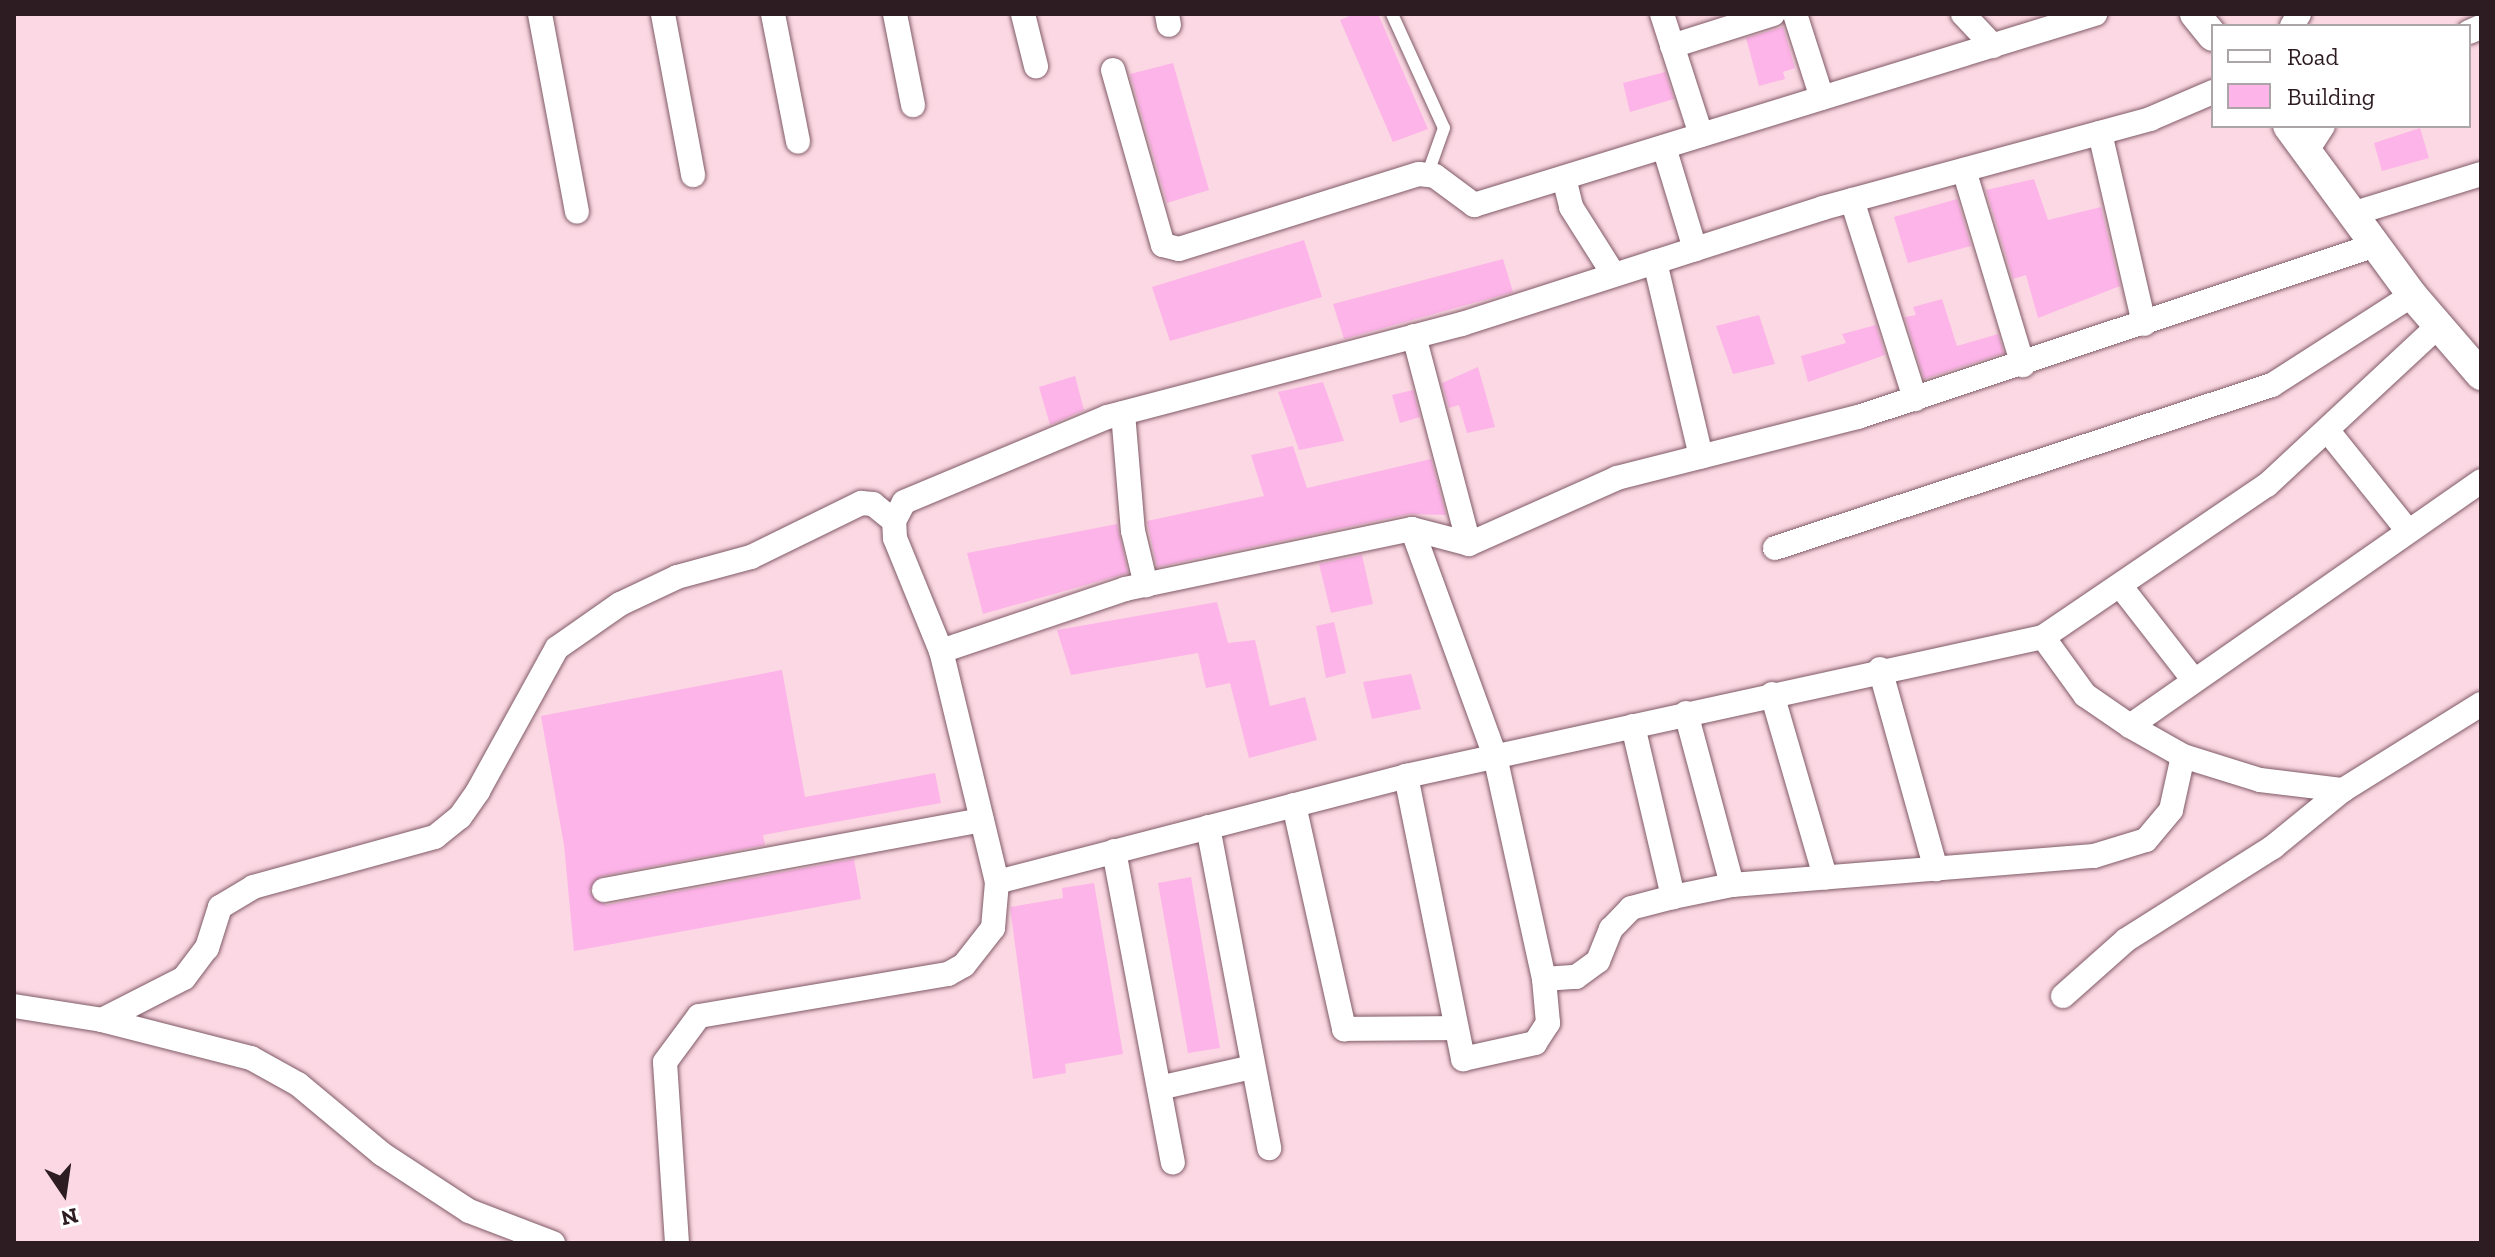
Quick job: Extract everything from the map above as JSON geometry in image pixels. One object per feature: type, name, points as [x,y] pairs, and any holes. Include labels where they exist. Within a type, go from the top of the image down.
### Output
[{"type":"street","points":[[540,14],[577,212]]},
{"type":"street","points":[[663,14],[693,175]]},
{"type":"street","points":[[773,14],[798,142]]},
{"type":"street","points":[[895,14],[913,105]]},
{"type":"street","points":[[1023,14],[1036,66]]},
{"type":"street","points":[[1662,14],[1701,135]]},
{"type":"street","points":[[1672,46],[1773,14]]},
{"type":"street","points":[[1795,14],[1822,98]]},
{"type":"street","points":[[1963,14],[1993,46]]},
{"type":"street","points":[[1113,70],[1163,245],[1171,249],[1428,173],[1474,205],[2095,14]]},
{"type":"street","points":[[2195,14],[2211,34]]},
{"type":"street","points":[[894,521],[904,502],[1123,413],[1414,336],[1852,200],[2100,133],[2211,93]]},
{"type":"street","points":[[2293,128],[2315,137],[2352,214],[2412,295],[2481,375]]},
{"type":"street","points":[[2100,133],[2144,324]]},
{"type":"street","points":[[1664,147],[1695,249]]},
{"type":"street","points":[[1964,170],[2023,365]]},
{"type":"street","points":[[2352,214],[2481,174]]},
{"type":"street","points":[[1564,178],[1571,207],[1614,275]]},
{"type":"street","points":[[1852,200],[1915,399]]},
{"type":"street","points":[[941,651],[1146,585],[1412,529],[1469,544],[1617,478],[1915,399],[2376,245]]},
{"type":"street","points":[[1655,262],[1701,457]]},
{"type":"street","points":[[1775,548],[2272,385],[2412,295]]},
{"type":"street","points":[[997,882],[1406,776],[1880,669],[2043,637],[2122,588],[2267,485],[2439,325]]},
{"type":"street","points":[[1414,336],[1469,544]]},
{"type":"street","points":[[1123,413],[1133,531],[1146,585]]},
{"type":"street","points":[[2328,431],[2408,531]]},
{"type":"street","points":[[2130,726],[2192,678],[2481,481]]},
{"type":"street","points":[[102,1020],[184,978],[207,948],[220,907],[253,887],[435,837],[460,817],[557,648],[589,624],[677,577],[751,557],[850,506],[873,504],[894,521],[941,651],[997,882],[993,928],[964,965],[948,974],[699,1016],[678,1039],[665,1062],[677,1243]]},
{"type":"street","points":[[1406,776],[1463,1059],[1535,1043],[1548,1023],[1544,979],[1495,756],[1412,529]]},
{"type":"street","points":[[2122,588],[2192,678]]},
{"type":"street","points":[[2043,637],[2085,695],[2130,726],[2183,756],[2260,780],[2343,790]]},
{"type":"street","points":[[1880,669],[1936,869]]},
{"type":"street","points":[[1772,694],[1825,877]]},
{"type":"street","points":[[2063,996],[2126,940],[2273,847],[2343,790],[2481,704]]},
{"type":"street","points":[[1686,713],[1732,885]]},
{"type":"street","points":[[1633,726],[1673,897]]},
{"type":"street","points":[[1544,979],[1576,977],[1598,961],[1611,929],[1631,908],[1673,897],[1732,885],[2094,856],[2146,840],[2171,810],[2183,756]]},
{"type":"street","points":[[1294,805],[1344,1029],[1455,1028]]},
{"type":"street","points":[[604,890],[982,820]]},
{"type":"street","points":[[1208,827],[1269,1148]]},
{"type":"street","points":[[1114,851],[1173,1162]]},
{"type":"street","points":[[14,1006],[102,1020],[251,1058],[298,1084],[382,1154],[469,1211],[553,1243]]},
{"type":"street","points":[[1159,1088],[1252,1067]]},
{"type":"lane","points":[[1392,14],[1444,128],[1428,173]]},
{"type":"building","points":[[1354,14],[1378,14],[1428,129],[1393,142],[1340,20]]},
{"type":"building","points":[[1783,27],[1795,68],[1783,72],[1785,79],[1759,86],[1746,38]]},
{"type":"building","points":[[1173,63],[1209,190],[1167,203],[1130,74]]},
{"type":"building","points":[[1665,72],[1674,99],[1630,112],[1623,83]]},
{"type":"building","points":[[2420,128],[2429,158],[2382,171],[2374,143]]},
{"type":"building","points":[[2034,179],[2048,220],[2101,207],[2120,286],[2038,318],[2026,275],[2013,279],[1986,190]]},
{"type":"building","points":[[1957,199],[1971,246],[1908,263],[1894,217]]},
{"type":"building","points":[[1304,240],[1322,297],[1170,341],[1152,287]]},
{"type":"building","points":[[1503,259],[1513,292],[1344,339],[1333,304]]},
{"type":"building","points":[[1942,299],[1957,346],[1998,334],[2004,353],[1924,379],[1905,317],[1916,315],[1913,307]]},
{"type":"building","points":[[1759,315],[1775,364],[1733,374],[1716,326]]},
{"type":"building","points":[[1876,325],[1885,355],[1808,382],[1801,356],[1846,343],[1842,334]]},
{"type":"building","points":[[1478,367],[1495,427],[1467,433],[1459,405],[1449,408],[1442,383]]},
{"type":"building","points":[[1075,376],[1084,410],[1050,425],[1039,387]]},
{"type":"building","points":[[1323,382],[1344,441],[1299,450],[1278,392]]},
{"type":"building","points":[[1413,390],[1420,417],[1400,423],[1392,395]]},
{"type":"building","points":[[1293,446],[1307,488],[1431,459],[1446,515],[1409,514],[1157,567],[1147,521],[1264,496],[1251,455]]},
{"type":"building","points":[[1117,524],[1128,573],[983,614],[967,553]]},
{"type":"building","points":[[1362,555],[1373,604],[1331,613],[1319,564]]},
{"type":"building","points":[[1217,602],[1228,643],[1255,640],[1270,706],[1305,697],[1317,740],[1249,758],[1230,683],[1206,688],[1198,653],[1071,675],[1057,630]]},
{"type":"building","points":[[1334,622],[1346,673],[1326,678],[1316,626]]},
{"type":"building","points":[[782,670],[805,797],[935,773],[941,803],[763,835],[765,845],[601,876],[589,892],[606,905],[854,859],[861,899],[574,951],[564,845],[541,716]]},
{"type":"building","points":[[1411,674],[1421,709],[1372,719],[1363,682]]},
{"type":"building","points":[[1191,877],[1220,1048],[1188,1053],[1158,883]]},
{"type":"building","points":[[1094,883],[1123,1054],[1065,1064],[1066,1073],[1033,1079],[1010,907],[1063,898],[1062,888]]}]
